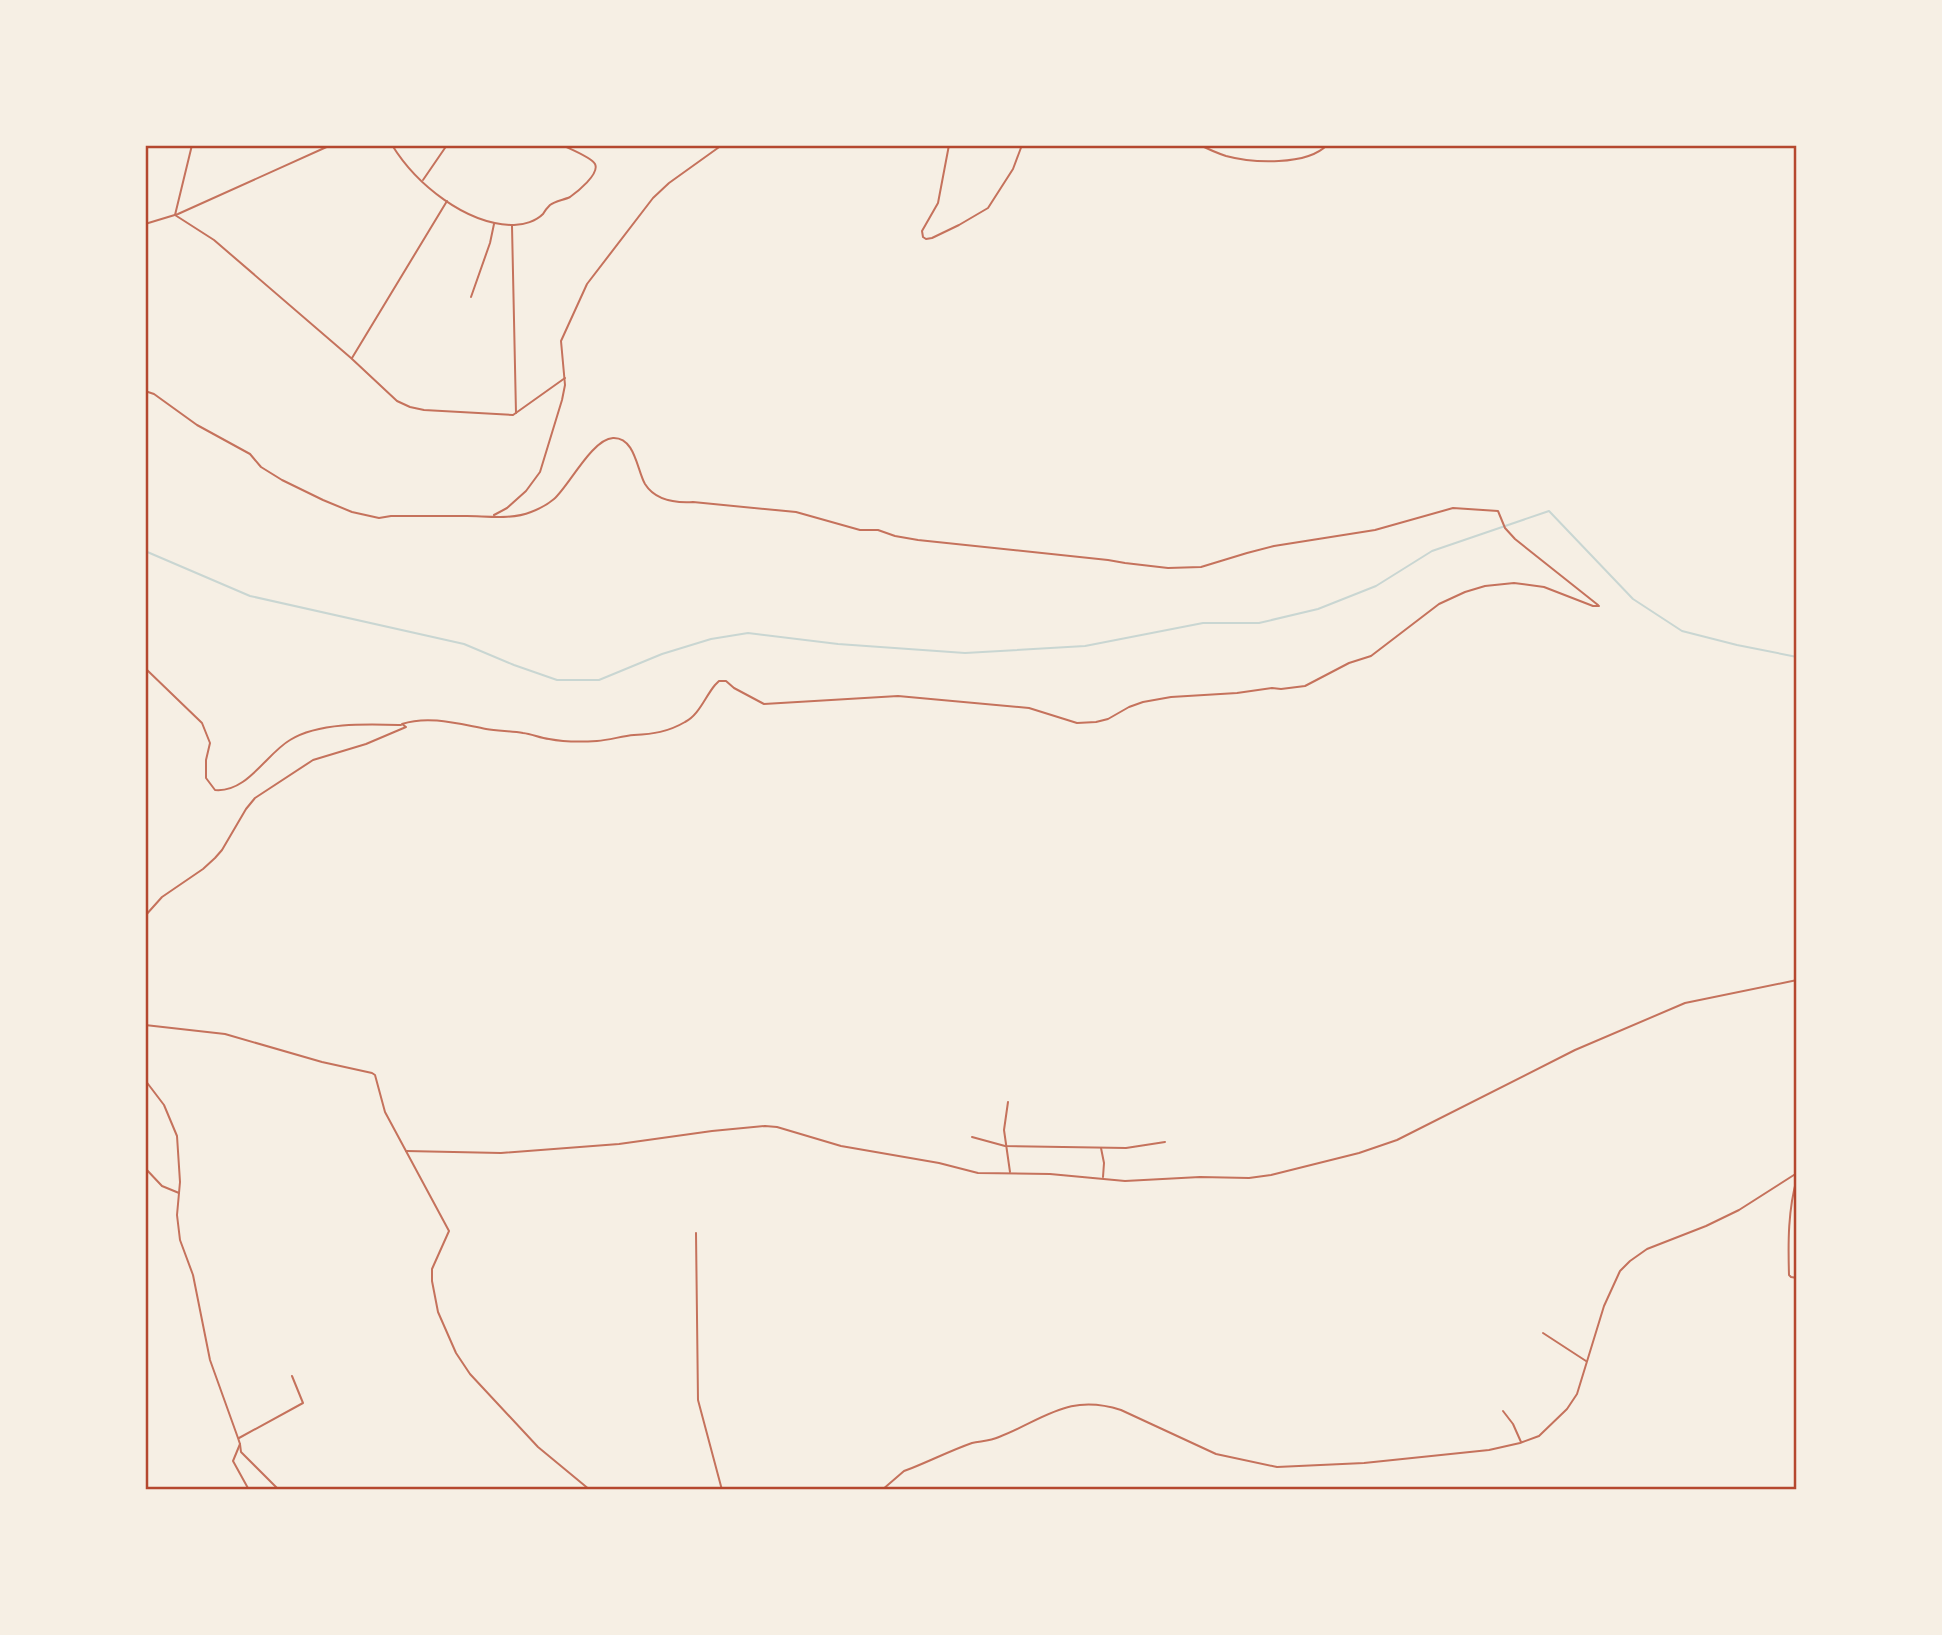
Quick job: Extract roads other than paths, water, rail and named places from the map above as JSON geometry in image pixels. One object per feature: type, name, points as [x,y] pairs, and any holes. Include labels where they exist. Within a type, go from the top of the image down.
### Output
[{"type":"street","points":[[174,215],[192,145]]},
{"type":"street","points":[[145,224],[174,215],[331,145]]},
{"type":"street","points":[[392,145],[408,167],[447,201],[468,214],[494,223],[512,225],[539,217],[551,204],[570,197],[593,174],[596,169],[591,161],[562,145]]},
{"type":"street","points":[[422,181],[447,145]]},
{"type":"street","points":[[489,516],[507,508],[535,481],[562,400],[565,378],[561,341],[587,284],[653,198],[669,183],[722,145]]},
{"type":"street","points":[[949,145],[938,203],[922,230],[926,239],[959,225],[988,208],[1013,169],[1022,145]]},
{"type":"street","points":[[1200,145],[1226,156],[1265,161],[1312,156],[1327,145]]},
{"type":"street","points":[[351,358],[447,201]]},
{"type":"street","points":[[174,215],[214,240],[351,358],[395,400],[410,407],[494,415],[516,414],[565,378]]},
{"type":"street","points":[[471,297],[490,243],[494,223]]},
{"type":"street","points":[[512,225],[516,414]]},
{"type":"street","points":[[145,391],[154,394],[197,425],[250,454],[261,467],[282,480],[352,512],[379,517],[527,514],[552,501],[582,462],[602,442],[615,438],[621,440],[633,453],[646,485],[663,498],[678,503],[790,511],[860,530],[878,530],[918,540],[1108,559],[1168,568],[1201,567],[1274,546],[1375,530],[1453,508],[1498,511],[1505,528],[1515,539],[1599,606],[1544,587],[1529,584],[1492,584],[1439,604],[1371,656],[1349,663],[1305,686],[1171,697],[1143,702],[1096,722],[1077,723],[1046,711],[1029,708],[898,696],[764,704],[726,681],[719,681],[693,716],[657,734],[578,741],[490,730],[457,722],[420,720],[402,724],[406,727]]},
{"type":"street","points":[[145,668],[202,723],[210,743],[206,778],[215,790],[235,786],[263,765],[289,740],[306,733],[342,726],[406,727]]},
{"type":"street","points":[[145,916],[162,897],[215,858],[255,798],[313,761],[366,744],[406,727]]},
{"type":"street","points":[[406,1151],[501,1153],[619,1144],[712,1130],[765,1126],[841,1146],[927,1160],[978,1173],[1050,1174],[1125,1181],[1200,1177],[1248,1178],[1359,1153],[1397,1140],[1575,1050],[1685,1003],[1797,980]]},
{"type":"street","points":[[145,1025],[225,1034],[322,1062],[372,1073],[377,1079],[385,1112],[449,1231],[435,1262],[432,1281],[438,1312],[456,1353],[470,1374],[538,1447],[590,1490]]},
{"type":"street","points":[[145,1080],[164,1105],[177,1136],[180,1172],[177,1215],[180,1240],[193,1275],[210,1360],[239,1438],[241,1452],[279,1490]]},
{"type":"street","points":[[1008,1102],[1005,1146],[1010,1174]]},
{"type":"street","points":[[972,1137],[1005,1146],[1101,1148],[1165,1142]]},
{"type":"street","points":[[1101,1148],[1103,1178]]},
{"type":"street","points":[[145,1168],[162,1186],[179,1193]]},
{"type":"street","points":[[882,1490],[904,1471],[973,1443],[995,1439],[1067,1406],[1088,1403],[1121,1410],[1216,1454],[1277,1467],[1387,1461],[1489,1450],[1522,1443],[1539,1436],[1567,1409],[1577,1394],[1611,1287],[1620,1271],[1630,1261],[1647,1249],[1739,1210],[1797,1173]]},
{"type":"street","points":[[1797,1178],[1788,1227],[1789,1275],[1797,1278]]},
{"type":"street","points":[[696,1233],[698,1400],[722,1490]]},
{"type":"street","points":[[1543,1333],[1587,1362]]},
{"type":"street","points":[[239,1438],[303,1403],[292,1377]]},
{"type":"street","points":[[1503,1411],[1522,1443]]},
{"type":"street","points":[[240,1444],[233,1461],[249,1490]]},
{"type":"waterway","points":[[145,551],[250,596],[464,644],[557,680],[599,680],[662,654],[711,639],[748,633],[838,644],[965,653],[1085,646],[1203,623],[1259,623],[1318,609],[1376,586],[1432,551],[1549,511],[1633,599],[1682,631],[1797,657]]}]
